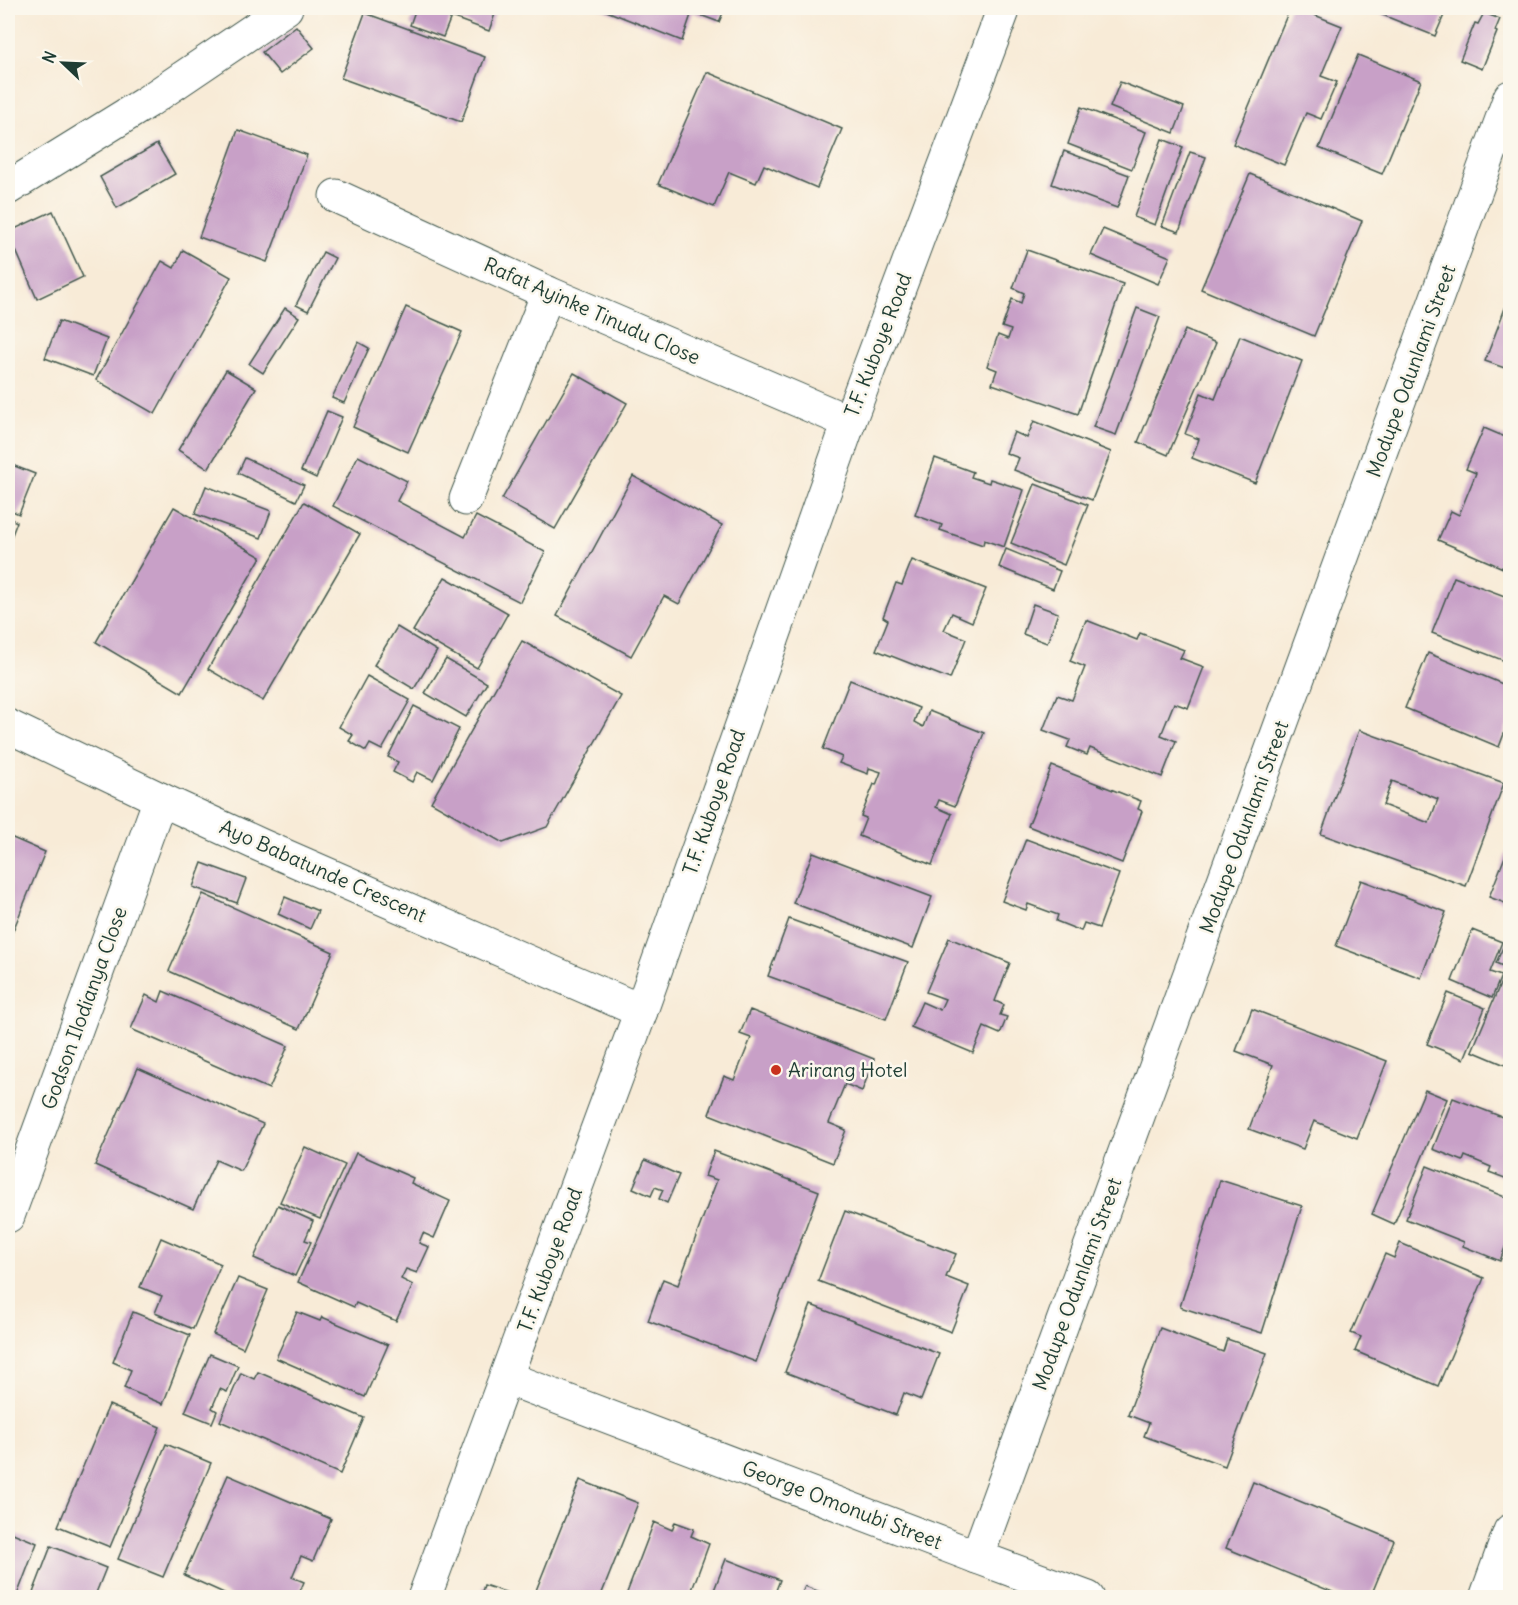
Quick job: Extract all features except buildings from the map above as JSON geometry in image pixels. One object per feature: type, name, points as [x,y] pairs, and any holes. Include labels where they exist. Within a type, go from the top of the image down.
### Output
[{"type":"street","points":[[8,188],[147,102],[286,8]]},
{"type":"street","name":"T.F. Kuboye Road","points":[[424,1598],[641,1011],[849,422],[1004,8]]},
{"type":"street","name":"Modupe Odunlami Street","points":[[977,1557],[1510,97]]},
{"type":"street","name":"Rafat Ayinke Tinudu Close","points":[[336,196],[548,293],[849,422]]},
{"type":"street","points":[[466,499],[548,293]]},
{"type":"street","name":"Ayo Babatunde Crescent","points":[[8,726],[260,845],[641,1011]]},
{"type":"street","name":"Godson Ilodianya Close","points":[[8,1216],[160,799]]},
{"type":"street","name":"George Omonubi Street","points":[[507,1378],[1088,1598]]},
{"type":"street","points":[[1486,1598],[1510,1532]]},
{"type":"place","name":"Arirang Hotel","points":[[776,1070]]}]
